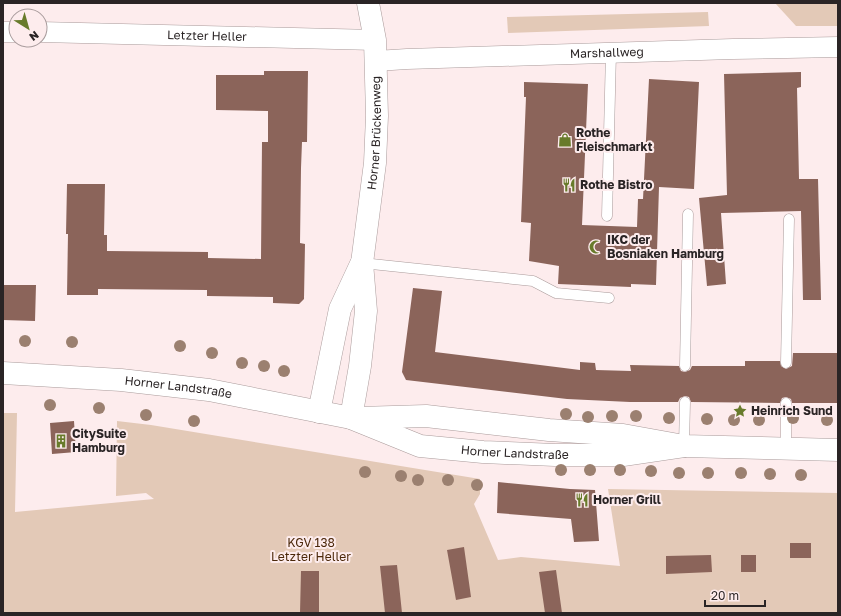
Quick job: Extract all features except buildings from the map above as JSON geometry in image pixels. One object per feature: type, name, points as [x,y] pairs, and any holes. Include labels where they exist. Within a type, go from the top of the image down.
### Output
[{"type":"main road","name":"Horner Brückenweg","points":[[351,418],[360,366],[366,311],[362,263],[375,163],[377,116],[375,40],[368,3]]},
{"type":"main road","name":"Horner Brückenweg","points":[[319,412],[340,309],[362,263]]},
{"type":"main road","name":"Horner Landstraße","points":[[3,373],[82,377],[209,390],[351,418],[420,446],[476,451],[555,455],[623,455],[684,446]]},
{"type":"main road","name":"Horner Landstraße","points":[[351,418],[426,416],[549,430],[623,434],[684,446],[838,450]]},
{"type":"street","name":"Letzter Heller","points":[[48,32],[375,40]]},
{"type":"street","name":"Marshallweg","points":[[376,62],[611,52],[838,47]]},
{"type":"lane","points":[[607,216],[611,52]]},
{"type":"lane","points":[[685,366],[688,214]]},
{"type":"lane","points":[[786,363],[788,219]]},
{"type":"lane","points":[[362,263],[533,281],[556,293],[609,298]]},
{"type":"lane","points":[[684,446],[685,402]]},
{"type":"lane","points":[[786,403],[786,449]]},
{"type":"green space","points":[[775,3],[838,3],[838,26],[796,26]]},
{"type":"green space","points":[[708,12],[709,26],[508,33],[507,17]]},
{"type":"green space","name":"KGV 138 Letzter Heller","points":[[3,413],[17,413],[15,512],[154,499],[146,493],[116,496],[117,421],[151,425],[480,479],[480,494],[474,504],[498,560],[521,557],[620,566],[608,489],[838,493],[838,613],[3,613]]},
{"type":"place","name":"Rothe Fleischmarkt","points":[[565,140]]},
{"type":"place","name":"Rothe Bistro","points":[[569,185]]},
{"type":"place","name":"IKC der Bosniaken Hamburg","points":[[596,247]]},
{"type":"place","name":"Heinrich Sund","points":[[740,411]]},
{"type":"place","name":"CitySuite Hamburg","points":[[61,441]]},
{"type":"place","name":"Horner Grill","points":[[582,500]]}]
